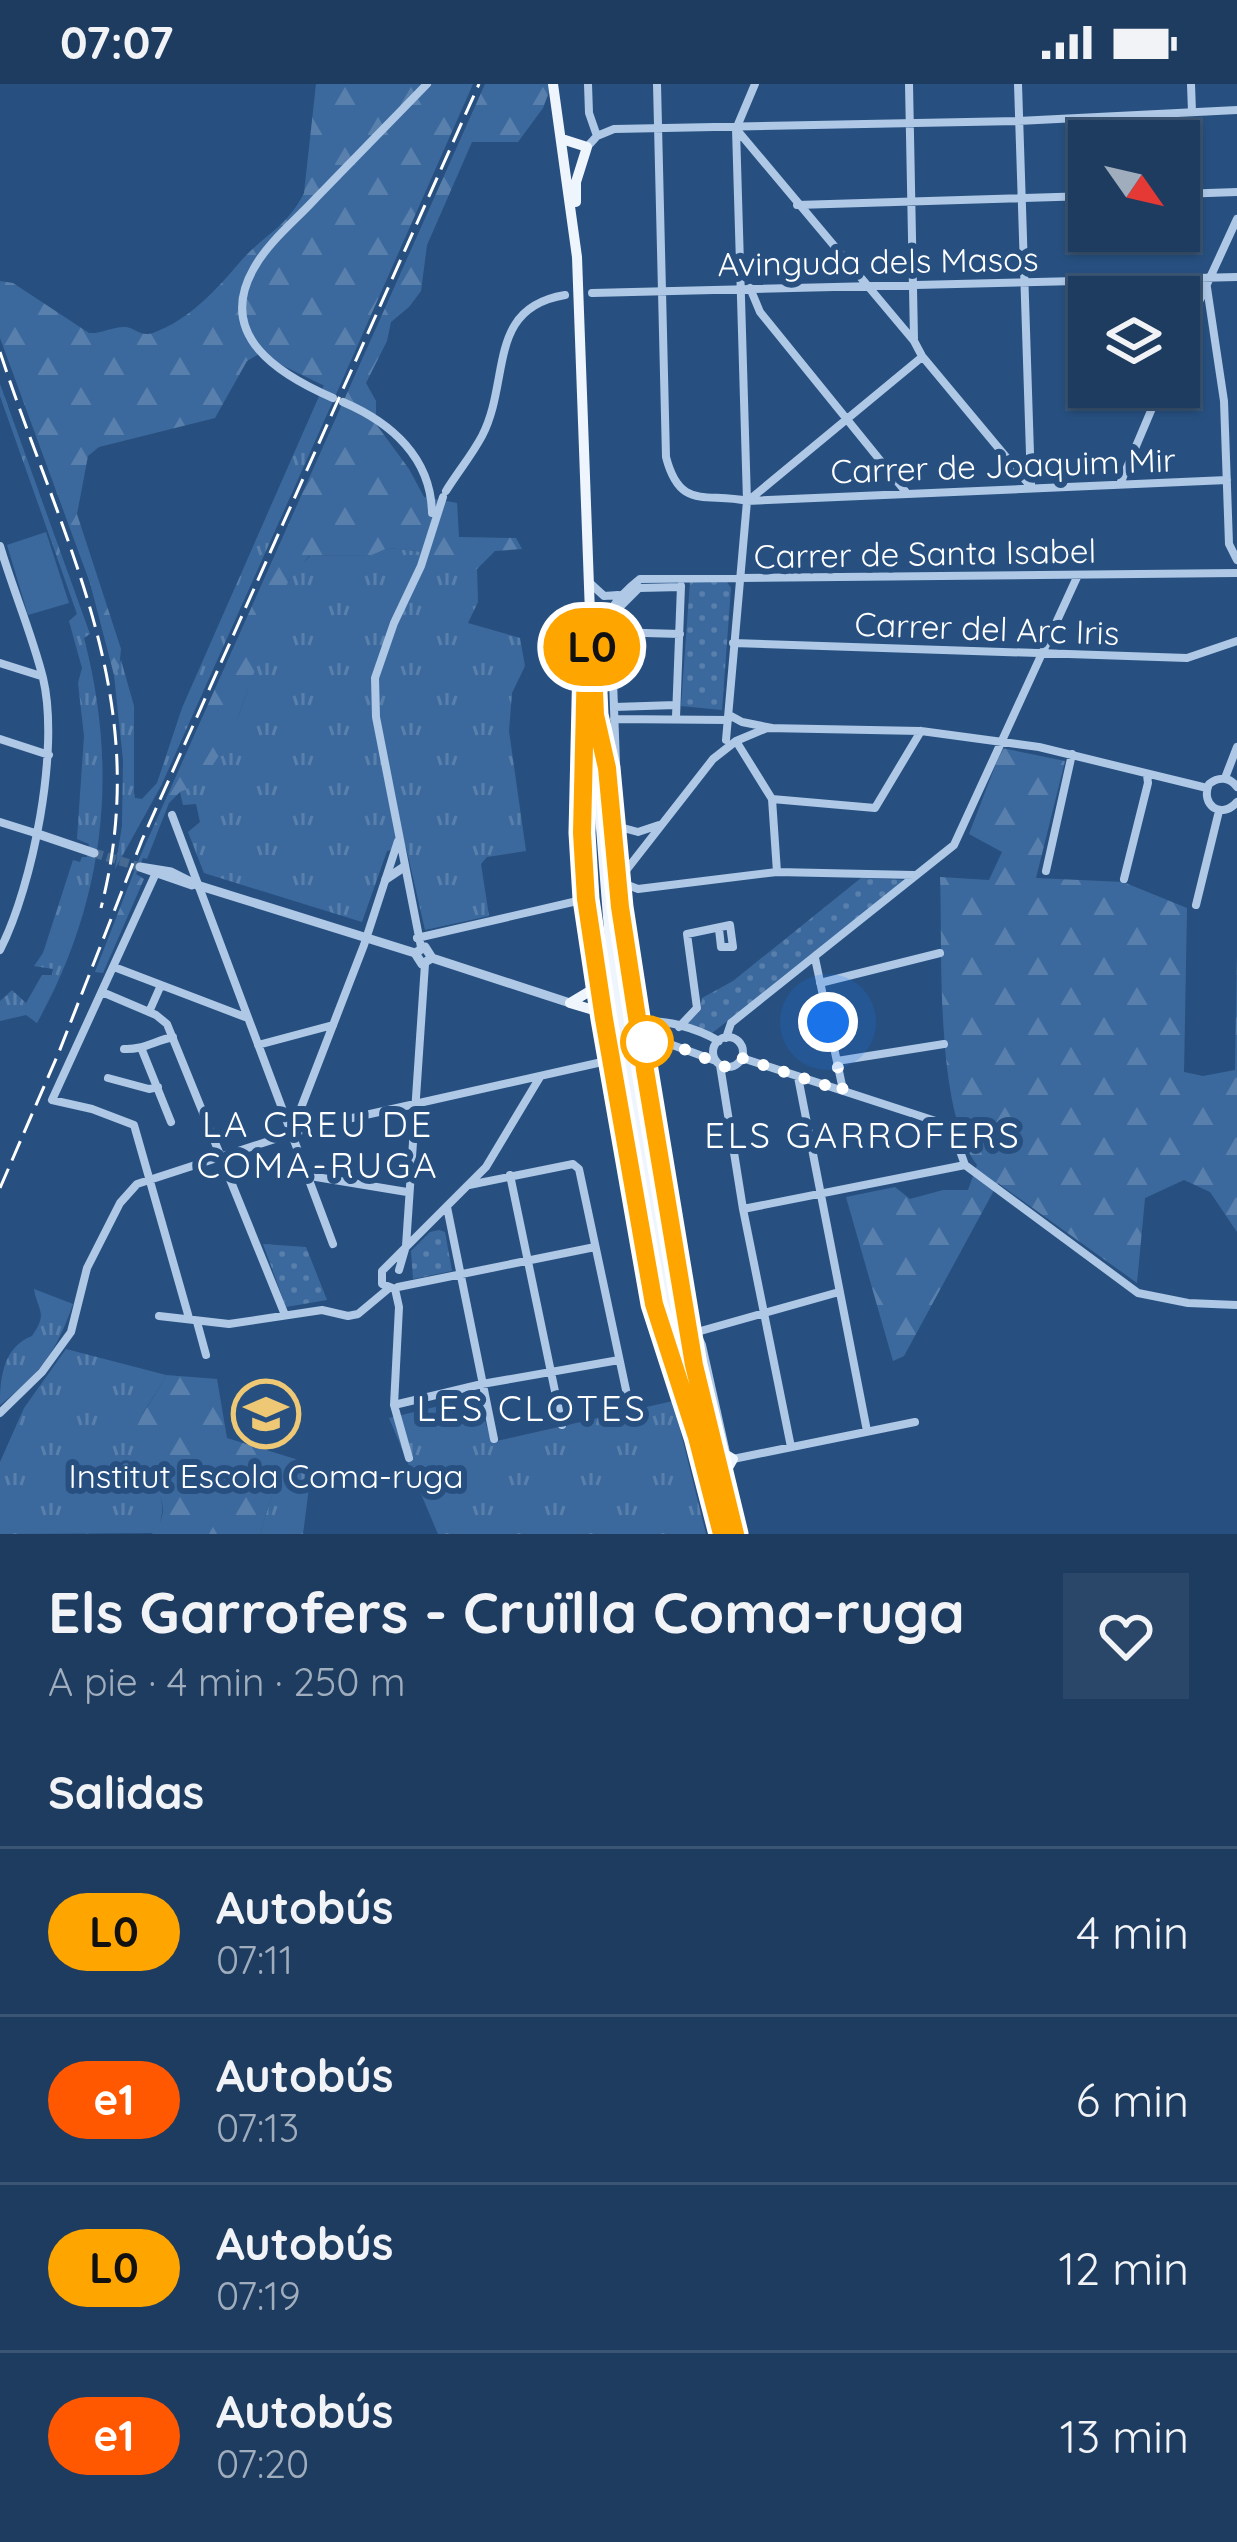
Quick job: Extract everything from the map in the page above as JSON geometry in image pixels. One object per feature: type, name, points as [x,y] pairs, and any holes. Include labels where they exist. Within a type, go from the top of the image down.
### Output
[{"type":"main road","points":[[553,84],[572,216],[601,858],[611,955],[656,1238],[722,1534]]},
{"type":"main road","points":[[561,139],[586,147],[572,216]]},
{"type":"main road","points":[[592,653],[586,661],[582,759],[586,899],[654,1304],[697,1437]]},
{"type":"main road","points":[[595,715],[615,825],[635,1023],[646,1057],[694,1365],[735,1534]]},
{"type":"main road","points":[[572,1003],[590,991],[598,977]]},
{"type":"main road","points":[[572,1003],[635,1023]]},
{"type":"main road","points":[[572,1003],[597,1018],[608,1033]]},
{"type":"main road","points":[[712,1436],[722,1455],[730,1458],[722,1478]]},
{"type":"street","points":[[427,84],[269,248],[248,279],[244,315],[257,349],[298,383],[384,422],[439,491]]},
{"type":"street","points":[[588,84],[589,113],[597,136]]},
{"type":"street","name":"Carrer de Joaquim Mir","points":[[657,84],[668,466],[686,493],[701,500],[748,501],[1227,480]]},
{"type":"street","points":[[731,742],[734,643],[748,501],[736,129],[754,84]]},
{"type":"street","points":[[908,84],[914,340]]},
{"type":"street","points":[[1018,84],[1031,488]]},
{"type":"street","points":[[1191,84],[1192,112]]},
{"type":"street","points":[[586,147],[614,129],[1018,121],[1237,110]]},
{"type":"street","points":[[736,129],[1031,488]]},
{"type":"street","points":[[1200,193],[1237,192]]},
{"type":"street","points":[[797,205],[1068,197]]},
{"type":"street","points":[[1200,296],[1237,219]]},
{"type":"street","name":"Avinguda dels Masos","points":[[592,293],[1237,277]]},
{"type":"street","points":[[1207,279],[1224,401],[1229,544],[1237,560]]},
{"type":"street","points":[[744,288],[906,492]]},
{"type":"street","points":[[565,295],[536,302],[518,317],[482,436],[439,491],[421,566],[375,678],[376,717],[417,961],[572,1003]]},
{"type":"street","points":[[739,308],[760,312]]},
{"type":"street","points":[[748,501],[922,356]]},
{"type":"street","points":[[1224,401],[1237,400]]},
{"type":"street","points":[[1120,484],[1152,408]]},
{"type":"street","points":[[771,481],[780,499]]},
{"type":"street","points":[[0,546],[43,676],[51,730],[24,891],[2,943]]},
{"type":"street","name":"Carrer de Santa Isabel","points":[[620,594],[640,579],[681,583],[1237,573]]},
{"type":"street","points":[[791,1447],[714,1050],[731,1023],[954,845],[1078,575]]},
{"type":"street","points":[[590,582],[604,596],[620,594]]},
{"type":"street","points":[[660,824],[638,832],[615,825],[610,632],[613,617],[632,592],[681,583],[676,718]]},
{"type":"street","points":[[0,586],[12,586]]},
{"type":"street","points":[[592,653],[600,625],[620,594]]},
{"type":"street","points":[[610,632],[680,634]]},
{"type":"street","name":"Carrer del Arc Iris","points":[[734,643],[1187,658],[1237,641]]},
{"type":"street","points":[[0,663],[43,676]]},
{"type":"street","points":[[614,706],[676,705]]},
{"type":"street","points":[[614,719],[729,717],[772,728],[920,731],[1072,754],[1207,788]]},
{"type":"street","points":[[714,720],[772,799],[777,872]]},
{"type":"street","points":[[772,728],[731,742],[713,759],[660,824],[622,881],[638,889],[777,872],[916,875]]},
{"type":"street","points":[[772,799],[875,808],[920,731]]},
{"type":"street","points":[[0,740],[49,755]]},
{"type":"street","points":[[1225,778],[1237,747]]},
{"type":"street","points":[[1046,871],[1072,754]]},
{"type":"street","points":[[1124,879],[1147,775]]},
{"type":"street","points":[[1237,787],[1225,778],[1212,781],[1207,788],[1207,801],[1219,811],[1237,802]]},
{"type":"street","points":[[1196,904],[1219,811]]},
{"type":"street","points":[[172,815],[193,882],[333,1244]]},
{"type":"street","points":[[0,822],[94,853]]},
{"type":"street","points":[[291,1132],[366,938],[399,836]]},
{"type":"street","points":[[193,882],[155,875],[140,867],[147,865],[366,938],[418,946],[586,899]]},
{"type":"street","points":[[386,879],[404,867]]},
{"type":"street","points":[[155,875],[52,1100],[134,1125],[206,1355]]},
{"type":"street","points":[[620,907],[638,889]]},
{"type":"street","points":[[679,1027],[697,1007],[687,934],[719,929]]},
{"type":"street","points":[[820,983],[940,953]]},
{"type":"street","points":[[815,957],[843,1091]]},
{"type":"street","points":[[409,1458],[394,1405],[397,1282],[406,1246],[412,1106],[428,961]]},
{"type":"street","points":[[114,967],[246,1017]]},
{"type":"street","points":[[149,1012],[161,985]]},
{"type":"street","points":[[102,992],[167,1024],[285,1315]]},
{"type":"street","points":[[635,1023],[650,1020],[739,1042],[742,1058]]},
{"type":"street","points":[[635,1023],[718,1063],[734,1066],[742,1058]]},
{"type":"street","points":[[158,1040],[167,1024]]},
{"type":"street","points":[[258,1046],[333,1025]]},
{"type":"street","points":[[124,1048],[142,1050],[172,1037]]},
{"type":"street","points":[[667,1042],[646,1057],[658,1091],[697,1332],[730,1458],[915,1422]]},
{"type":"street","points":[[836,1060],[944,1044]]},
{"type":"street","points":[[142,1050],[171,1122]]},
{"type":"street","points":[[742,1058],[951,1126],[965,1165],[1138,1293],[1188,1304],[1237,1305]]},
{"type":"street","points":[[0,1413],[71,1332],[94,1253],[120,1203],[137,1184],[291,1132],[611,1060]]},
{"type":"street","points":[[541,1077],[492,1160],[406,1246],[380,1280],[412,1285],[596,1247]]},
{"type":"street","points":[[798,1077],[867,1431]]},
{"type":"street","points":[[108,1078],[158,1087]]},
{"type":"street","points":[[137,1184],[142,1149]]},
{"type":"street","points":[[492,1160],[498,1178]]},
{"type":"street","points":[[469,1185],[573,1164],[579,1168],[629,1404]]},
{"type":"street","points":[[743,1209],[965,1165]]},
{"type":"street","points":[[308,1175],[408,1192]]},
{"type":"street","points":[[510,1175],[562,1425]]},
{"type":"street","points":[[447,1206],[494,1439]]},
{"type":"street","points":[[387,1268],[397,1282]]},
{"type":"street","points":[[159,1316],[229,1324],[322,1310],[348,1316],[358,1314],[397,1282]]},
{"type":"street","points":[[697,1332],[839,1292]]},
{"type":"street","points":[[694,1365],[697,1332]]},
{"type":"street","points":[[394,1405],[619,1360]]},
{"type":"green space","points":[[316,84],[473,84],[337,392],[259,354],[247,361],[215,418],[99,447],[88,456],[77,514],[121,649],[114,675],[90,583],[0,338],[0,281],[13,283],[89,333],[126,327],[149,334],[179,320],[282,224],[304,193]]},
{"type":"green space","points":[[485,84],[552,84],[543,108],[518,142],[472,142],[427,245],[421,291],[391,322],[366,383],[376,401],[376,424],[424,497],[457,503],[459,537],[516,538],[522,549],[495,551],[477,569],[469,570],[417,551],[388,548],[372,555],[309,556],[283,593],[230,739],[201,783],[169,803],[147,859],[143,858],[136,874],[144,879],[103,973],[95,972],[139,859]]},
{"type":"green space","points":[[0,384],[90,634],[84,638],[101,738],[99,835],[91,883],[60,977],[37,1023],[26,1015],[0,1021],[0,1001],[12,990],[26,1003],[42,975],[52,975],[53,969],[34,966],[43,953],[73,860],[87,857],[89,844],[77,839],[84,736],[78,683],[82,668],[69,621],[77,614],[0,396]]},
{"type":"green space","points":[[324,385],[337,392],[161,786],[115,869],[122,826],[123,760],[114,675],[121,660],[134,706],[134,792],[135,798],[142,799],[157,783],[182,708]]},
{"type":"green space","points":[[46,532],[69,603],[28,615],[7,545]]},
{"type":"green space","points":[[388,548],[417,551],[477,569],[478,602],[468,623],[520,638],[525,666],[512,693],[509,731],[526,851],[487,857],[481,864],[489,916],[425,930],[406,847],[387,851],[362,922],[204,873],[188,832],[200,822],[196,804],[183,805],[180,792],[203,775],[221,752],[236,723],[281,595],[296,570],[310,556],[372,555]]},
{"type":"green space","points":[[690,582],[727,582],[731,588],[722,710],[681,706]]},
{"type":"green space","points":[[1002,748],[1065,761],[1036,878],[1123,882],[1187,908],[1184,1072],[1203,1076],[1235,1070],[1237,955],[1237,1232],[1210,1192],[1184,1180],[1145,1198],[1137,1283],[998,1183],[904,1356],[893,1361],[846,1197],[895,1187],[910,1199],[943,1190],[968,1190],[977,1165],[963,1140],[947,1069],[940,877],[989,880],[1002,852],[969,834]]},
{"type":"green space","points":[[861,878],[909,880],[712,1033],[686,1025],[700,1011],[702,998],[733,981]]},
{"type":"green space","points":[[430,1232],[445,1232],[452,1271],[413,1279],[411,1251]]},
{"type":"green space","points":[[263,1244],[306,1247],[327,1300],[286,1307]]},
{"type":"green space","points":[[34,1289],[73,1304],[45,1361],[0,1405],[2,1374],[9,1356],[32,1336],[40,1321]]},
{"type":"green space","points":[[66,1349],[166,1375],[140,1419],[137,1439],[162,1503],[155,1533],[0,1534],[0,1462],[24,1408]]},
{"type":"green space","points":[[166,1375],[217,1379],[227,1438],[292,1458],[275,1485],[260,1534],[152,1534],[163,1508],[141,1462],[135,1436]]},
{"type":"green space","points":[[477,1397],[492,1442],[673,1401],[706,1534],[438,1534],[389,1418]]},
{"type":"green space","points":[[292,1458],[312,1464],[303,1534],[260,1534],[275,1485]]},
{"type":"tunnel","points":[[94,853],[140,867]]},
{"type":"railway","points":[[0,1188],[142,840],[479,84]]},
{"type":"railway","points":[[0,352],[74,557],[109,691],[117,760],[115,832],[101,908]]},
{"type":"bus line","name":"L0","points":[[722,1534],[654,1304],[586,899],[582,759],[586,661],[592,646],[595,715],[607,768],[620,907],[638,1024],[650,1053],[645,1070],[694,1365],[735,1534]]},
{"type":"place","name":"Institut Escola Coma-ruga","points":[[266,1414]]},
{"type":"district","name":"ELS GARROFERS","points":[[863,1134]]},
{"type":"district","name":"LA CREU DE COMA-RUGA","points":[[318,1144]]},
{"type":"district","name":"LES CLOTES","points":[[532,1407]]},
{"type":"route","points":[[647,1042],[653,1048],[667,1042],[726,1067],[742,1058],[843,1091],[828,1022]]}]
